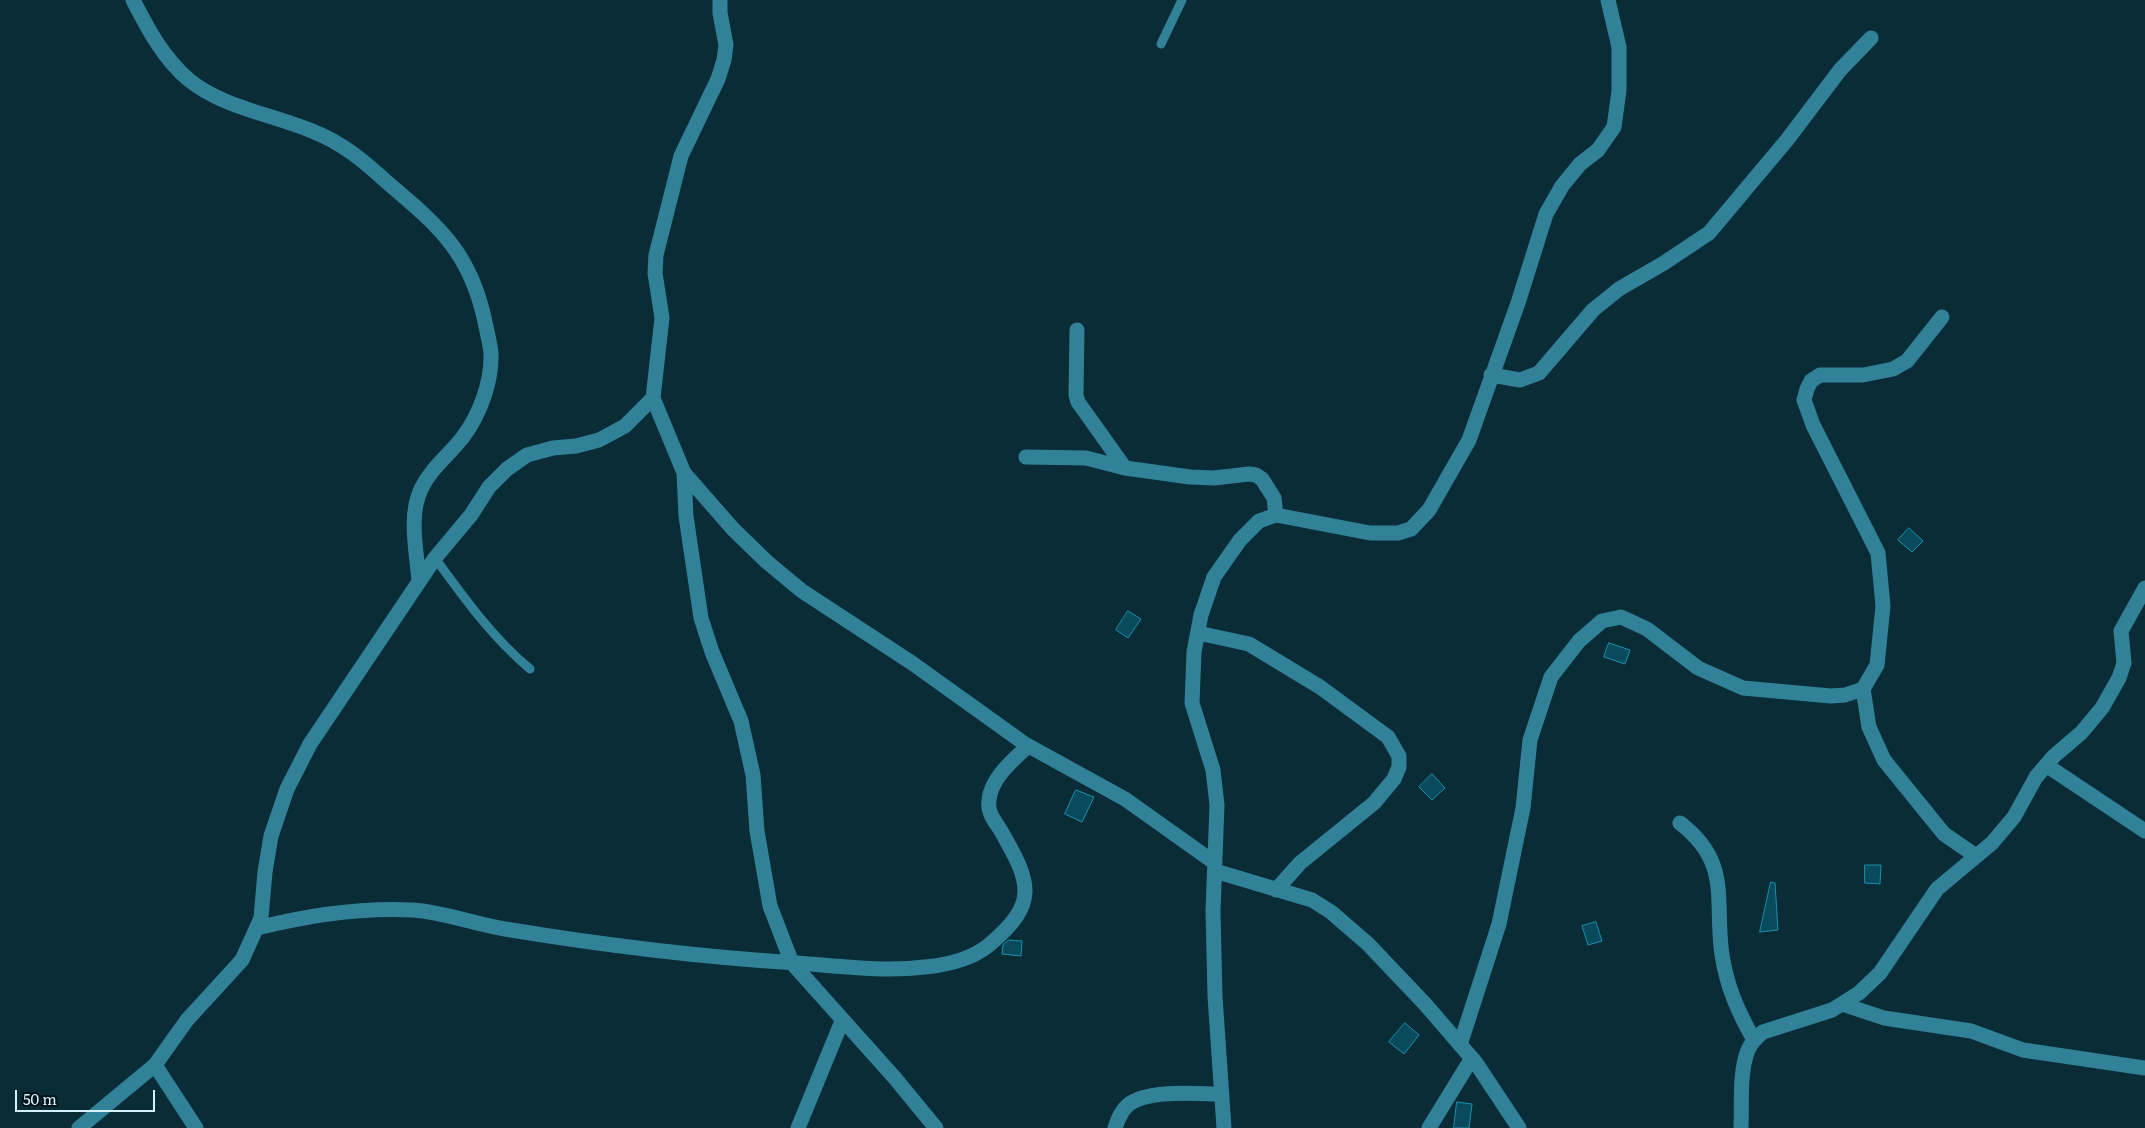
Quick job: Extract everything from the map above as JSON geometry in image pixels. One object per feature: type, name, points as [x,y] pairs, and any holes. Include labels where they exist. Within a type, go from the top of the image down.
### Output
[{"type":"street","points":[[133,0],[164,55],[189,79],[214,96],[313,131],[352,151],[426,215],[451,242],[465,262],[480,297],[491,352],[489,382],[463,437],[438,462],[421,489],[413,514],[419,582]]},
{"type":"street","points":[[720,0],[720,13],[726,45],[724,60],[718,79],[681,156],[656,255],[655,273],[662,318],[653,398],[684,473],[733,529],[767,562],[802,591],[912,663],[1028,746],[1125,799],[1215,867],[1276,890],[1312,900],[1331,912],[1368,944],[1472,1058],[1519,1128]]},
{"type":"street","points":[[1224,1128],[1215,986],[1217,805],[1213,770],[1192,703],[1194,652],[1214,577],[1240,540],[1259,521],[1276,514],[1370,533],[1398,534],[1411,528],[1430,510],[1470,440],[1491,375],[1518,303],[1546,214],[1562,186],[1580,164],[1598,150],[1614,127],[1620,91],[1620,47],[1608,0]]},
{"type":"street","points":[[1491,375],[1520,380],[1539,373],[1593,310],[1620,289],[1709,233],[1787,140],[1840,70],[1871,38]]},
{"type":"street","points":[[1942,316],[1912,356],[1894,369],[1863,375],[1820,375],[1811,381],[1804,400],[1814,425],[1878,553],[1884,606],[1877,665],[1863,689],[1869,727],[1884,760],[1944,834],[1976,856]]},
{"type":"street","points":[[1077,330],[1076,395],[1078,402],[1125,468]]},
{"type":"street","points":[[78,1128],[155,1065],[187,1020],[242,960],[261,918],[265,872],[271,836],[287,789],[310,744],[435,558],[471,515],[489,488],[527,454],[599,440],[625,426],[653,398]]},
{"type":"street","points":[[1026,457],[1086,458],[1125,468],[1198,477],[1256,475],[1262,479],[1274,498],[1276,514]]},
{"type":"street","points":[[684,473],[686,516],[701,618],[712,652],[741,721],[753,775],[757,831],[770,906],[792,963],[894,1077],[936,1128]]},
{"type":"street","points":[[1741,1128],[1745,1061],[1748,1049],[1754,1040],[1762,1032],[1832,1010],[1859,993],[1880,973],[1937,889],[1992,843],[2014,817],[2036,777],[2046,765],[2081,733],[2102,708],[2119,678],[2124,663],[2121,631],[2145,588]]},
{"type":"street","points":[[1460,1045],[1500,924],[1523,808],[1530,740],[1551,677],[1579,641],[1602,620],[1621,617],[1647,629],[1698,668],[1742,688],[1831,696],[1863,689]]},
{"type":"street","points":[[1198,633],[1249,644],[1320,687],[1388,737],[1399,756],[1399,767],[1394,779],[1374,803],[1300,863],[1276,890]]},
{"type":"street","points":[[258,928],[308,915],[361,910],[415,910],[503,928],[717,959],[877,969],[926,967],[960,960],[986,948],[1010,927],[1023,906],[1027,889],[1021,871],[990,813],[989,800],[993,785],[1028,746]]},
{"type":"street","points":[[2046,765],[2145,831]]},
{"type":"street","points":[[1680,823],[1697,836],[1710,857],[1718,882],[1722,953],[1729,988],[1737,1009],[1754,1040]]},
{"type":"street","points":[[1842,1004],[1884,1018],[1971,1031],[2023,1050],[2145,1068]]},
{"type":"street","points":[[798,1128],[842,1021]]},
{"type":"street","points":[[1429,1128],[1472,1058]]},
{"type":"street","points":[[155,1065],[196,1128]]},
{"type":"street","points":[[1114,1128],[1120,1113],[1129,1104],[1141,1098],[1175,1094],[1222,1094]]},
{"type":"lane","points":[[1161,44],[1182,0]]},
{"type":"lane","points":[[435,558],[486,627],[508,651],[530,669]]},
{"type":"building","points":[[1909,528],[1923,541],[1912,552],[1898,540]]},
{"type":"building","points":[[1128,611],[1141,619],[1128,638],[1116,630]]},
{"type":"building","points":[[1609,643],[1630,650],[1625,664],[1604,657]]},
{"type":"building","points":[[1432,774],[1445,788],[1432,800],[1419,787]]},
{"type":"building","points":[[1076,790],[1094,797],[1082,822],[1065,814]]},
{"type":"building","points":[[1865,865],[1881,865],[1880,884],[1865,883]]},
{"type":"building","points":[[1771,882],[1775,883],[1778,930],[1760,932]]},
{"type":"building","points":[[1596,922],[1602,941],[1588,945],[1582,926]]},
{"type":"building","points":[[1009,940],[1022,941],[1021,956],[1002,954],[1003,945]]},
{"type":"building","points":[[1405,1023],[1419,1035],[1404,1054],[1389,1042]]},
{"type":"building","points":[[1457,1102],[1472,1104],[1469,1128],[1454,1128]]}]
